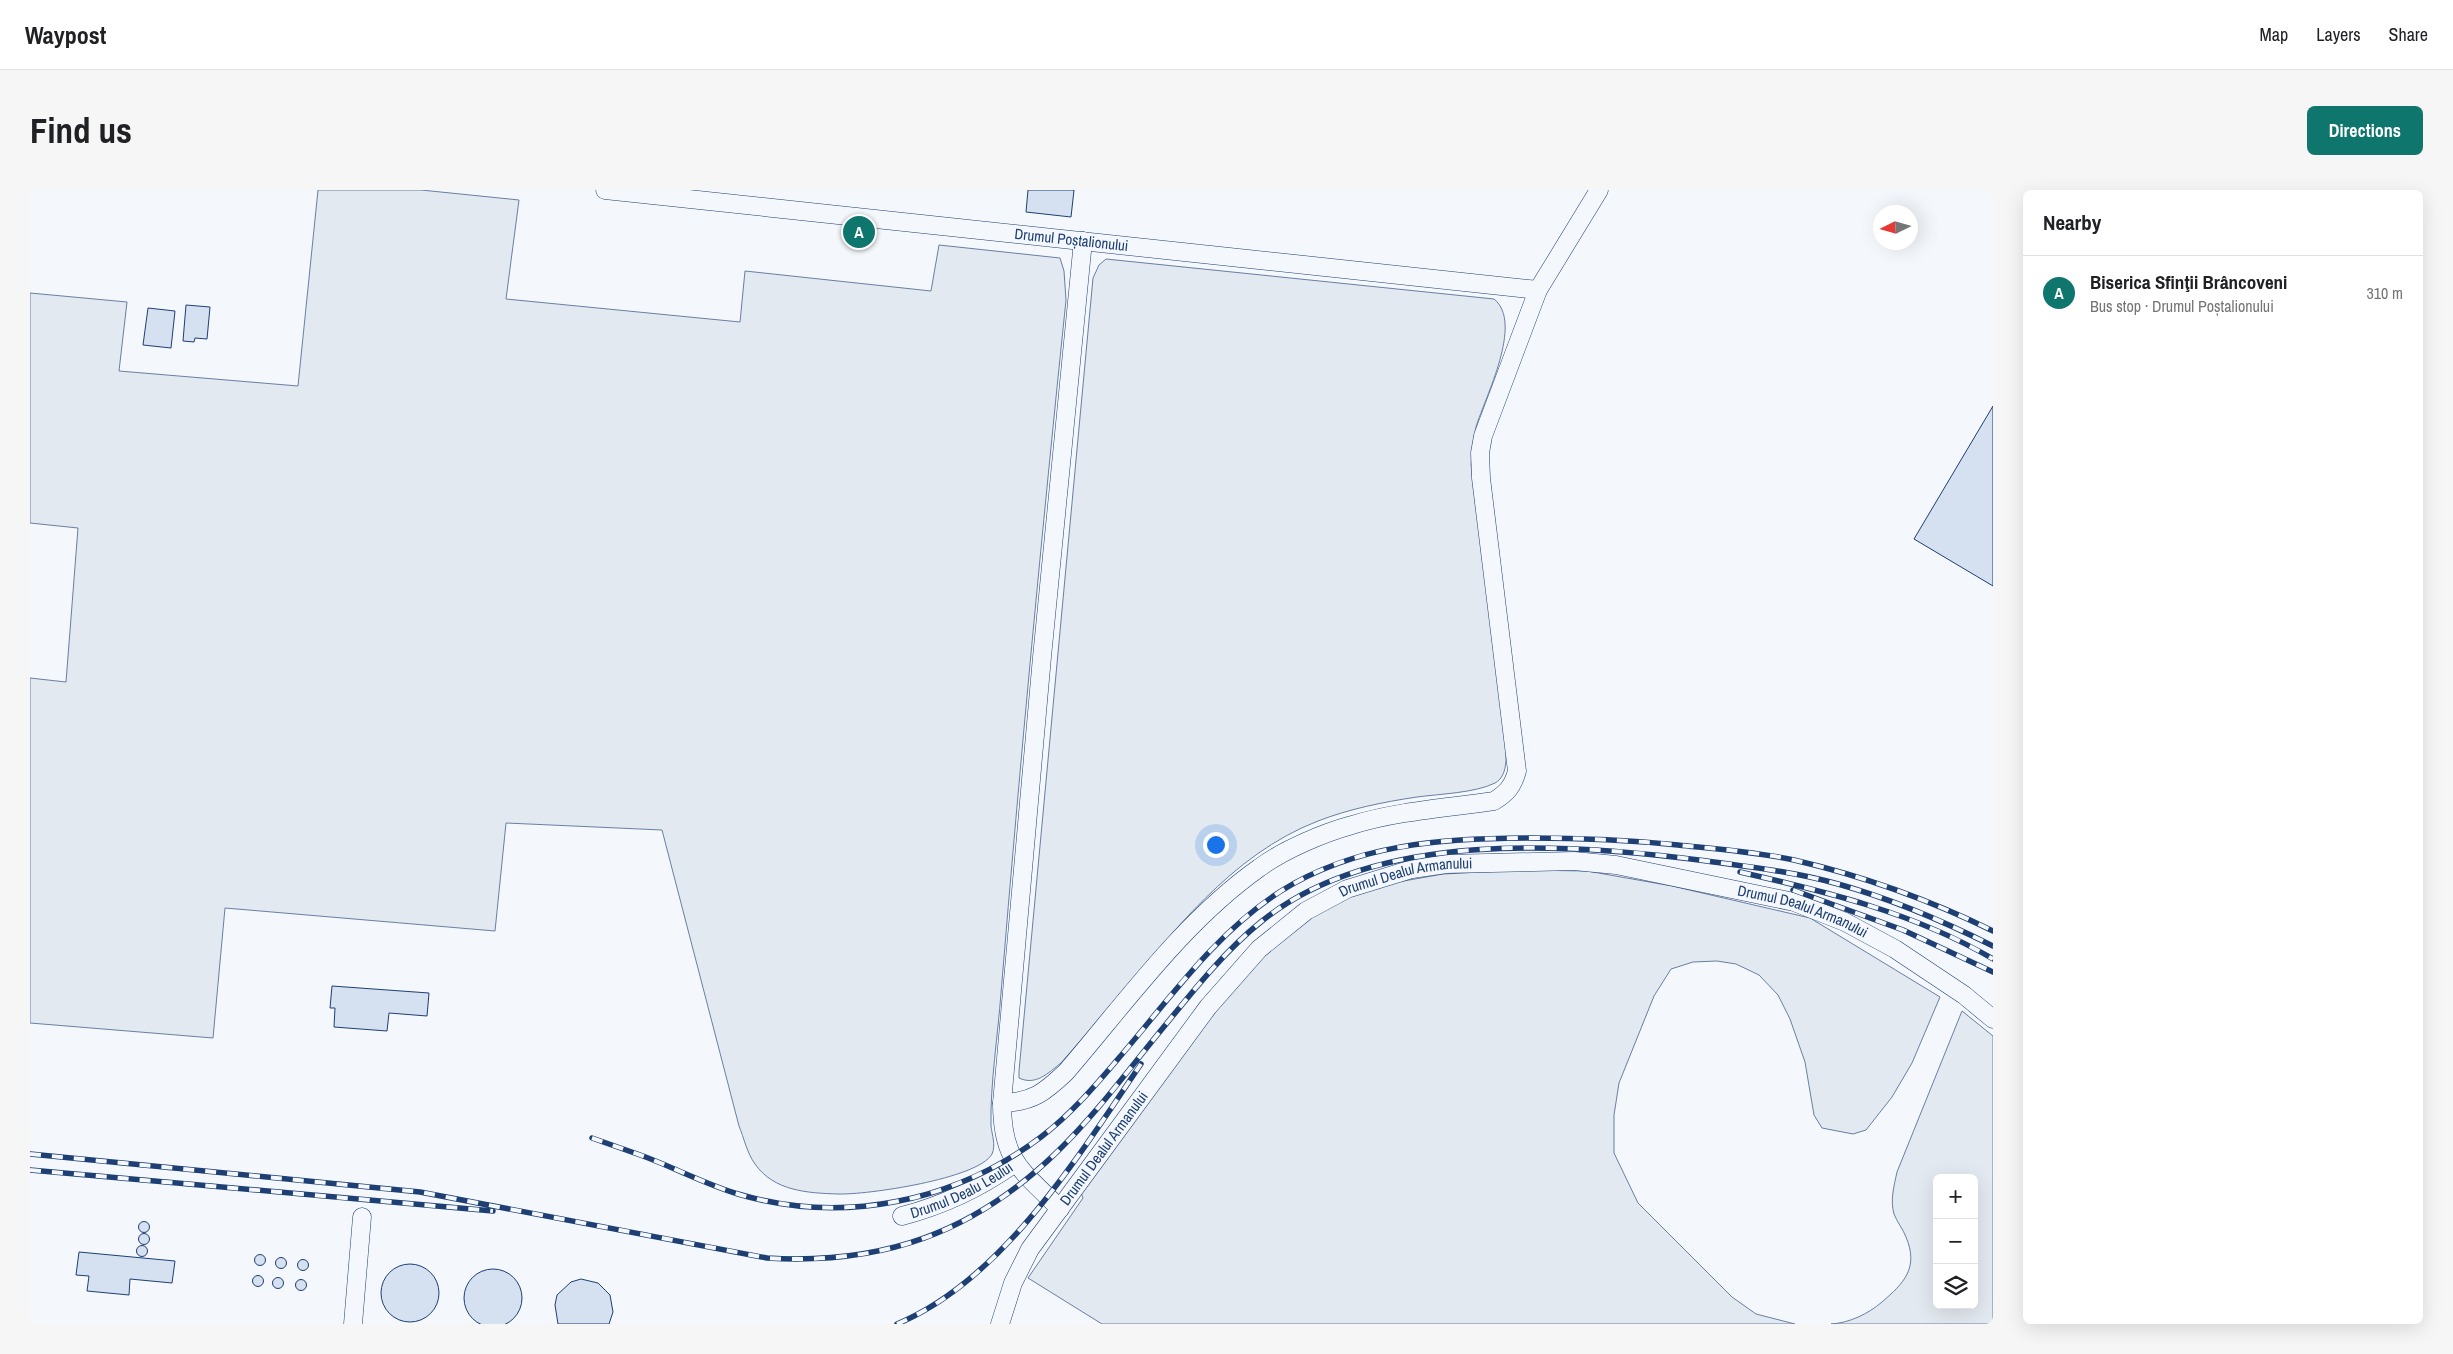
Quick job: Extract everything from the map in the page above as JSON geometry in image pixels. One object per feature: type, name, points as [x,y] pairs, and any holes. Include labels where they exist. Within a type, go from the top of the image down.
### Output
[{"type":"street","name":"Drumul Poștalionului","points":[[605,190],[718,196],[1083,241],[1538,290]]},
{"type":"street","points":[[1002,1103],[1031,1100],[1054,1084],[1187,930],[1224,894],[1261,866],[1306,843],[1351,825],[1394,814],[1494,801],[1506,793],[1514,783],[1517,771],[1480,478],[1482,436],[1538,290],[1600,190]]},
{"type":"street","points":[[1015,1163],[1005,1138],[1002,1103],[1043,647],[1083,241]]},
{"type":"street","name":"Drumul Dealul Armanului","points":[[1000,1324],[1020,1266],[1042,1231],[1208,1007],[1259,949],[1306,911],[1338,894],[1412,869],[1446,864],[1574,861],[1616,865],[1794,902],[1845,922],[1895,949],[1950,985],[1993,1019]]},
{"type":"street","name":"Drumul Dealu Leului","points":[[902,1216],[959,1197],[1015,1163],[1060,1209]]},
{"type":"street","points":[[353,1324],[362,1217]]},
{"type":"shaded area","points":[[318,190],[421,190],[519,200],[506,299],[740,322],[745,271],[931,291],[939,245],[1060,258],[1064,271],[1066,300],[1048,473],[993,1077],[991,1126],[994,1147],[992,1154],[983,1163],[945,1178],[920,1184],[852,1194],[815,1193],[792,1189],[781,1185],[763,1173],[750,1155],[739,1126],[662,830],[506,823],[495,931],[225,908],[213,1038],[30,1023],[30,678],[66,682],[78,528],[30,523],[30,293],[127,302],[119,371],[298,386]]},
{"type":"shaded area","points":[[1106,259],[1494,299],[1502,310],[1505,325],[1504,342],[1494,380],[1476,427],[1471,465],[1506,745],[1506,760],[1502,776],[1495,783],[1467,791],[1392,801],[1342,813],[1318,821],[1286,836],[1257,854],[1230,875],[1181,924],[1061,1063],[1041,1077],[1025,1080],[1019,1078],[1019,1071],[1093,278],[1099,265]]},
{"type":"shaded area","points":[[1520,870],[1587,871],[1672,886],[1810,918],[1940,997],[1912,1063],[1892,1097],[1866,1130],[1853,1134],[1822,1128],[1814,1115],[1805,1062],[1790,1019],[1778,995],[1759,975],[1736,964],[1717,961],[1693,962],[1671,969],[1654,996],[1619,1083],[1614,1115],[1614,1153],[1638,1203],[1732,1297],[1756,1314],[1795,1324],[1102,1324],[1028,1278],[1083,1198],[1080,1190],[1229,988],[1303,919],[1356,894],[1398,882],[1443,874]]},
{"type":"shaded area","points":[[1962,1011],[1993,1036],[1993,1324],[1831,1324],[1851,1320],[1871,1310],[1897,1288],[1907,1274],[1911,1258],[1910,1248],[1905,1234],[1895,1217],[1892,1204],[1897,1172]]},
{"type":"building","points":[[1028,190],[1074,190],[1071,217],[1026,212]]},
{"type":"building","points":[[186,305],[210,307],[207,339],[195,338],[194,342],[183,341]]},
{"type":"building","points":[[148,308],[175,311],[171,348],[143,345]]},
{"type":"building","points":[[1993,406],[1993,586],[1914,539]]},
{"type":"building","points":[[332,986],[429,993],[427,1016],[389,1013],[387,1031],[334,1027],[335,1008],[330,1008]]},
{"type":"building","points":[[142,1222],[146,1222],[149,1227],[148,1231],[142,1232],[139,1229],[139,1225]]},
{"type":"building","points":[[142,1234],[146,1234],[149,1239],[148,1243],[142,1244],[139,1241],[139,1237]]},
{"type":"building","points":[[140,1246],[144,1246],[147,1251],[146,1255],[140,1256],[137,1253],[137,1249]]},
{"type":"building","points":[[79,1252],[175,1261],[172,1283],[130,1279],[129,1295],[87,1291],[89,1276],[76,1275]]},
{"type":"building","points":[[258,1255],[262,1255],[265,1260],[264,1264],[258,1265],[255,1262],[255,1258]]},
{"type":"building","points":[[279,1258],[283,1258],[286,1263],[285,1267],[279,1268],[276,1265],[276,1261]]},
{"type":"building","points":[[301,1260],[305,1260],[308,1265],[307,1269],[301,1270],[298,1267],[298,1263]]},
{"type":"building","points":[[404,1264],[416,1264],[431,1272],[439,1287],[439,1299],[431,1314],[416,1322],[404,1322],[389,1314],[381,1299],[381,1287],[389,1272]]},
{"type":"building","points":[[493,1269],[504,1271],[517,1282],[522,1298],[520,1309],[509,1322],[493,1327],[482,1325],[469,1314],[464,1298],[466,1287],[477,1274]]},
{"type":"building","points":[[256,1276],[260,1276],[263,1281],[262,1285],[256,1286],[253,1283],[253,1279]]},
{"type":"building","points":[[276,1278],[280,1278],[283,1283],[282,1287],[276,1288],[273,1285],[273,1281]]},
{"type":"building","points":[[581,1279],[598,1283],[610,1295],[613,1312],[609,1324],[558,1324],[555,1305],[557,1295],[571,1282]]},
{"type":"building","points":[[299,1280],[303,1280],[306,1285],[305,1289],[299,1290],[296,1287],[296,1283]]},
{"type":"railway","points":[[592,1138],[643,1156],[726,1190],[778,1203],[817,1207],[857,1207],[896,1202],[935,1192],[972,1178],[1007,1159],[1052,1128],[1091,1090],[1174,991],[1214,947],[1257,908],[1281,891],[1310,875],[1339,863],[1401,847],[1433,842],[1497,838],[1567,838],[1641,842],[1780,857],[1871,881],[1921,899],[1993,931]]},
{"type":"railway","points":[[30,1154],[420,1192],[767,1258],[809,1259],[850,1256],[888,1249],[924,1238],[960,1223],[993,1203],[1026,1179],[1058,1151],[1085,1123],[1182,1004],[1247,933],[1308,891],[1360,870],[1417,857],[1476,850],[1536,848],[1596,850],[1707,861],[1789,873],[1858,890],[1917,911],[1993,946]]},
{"type":"railway","points":[[1740,872],[1838,896],[1902,917],[1933,929],[1993,959]]},
{"type":"railway","points":[[1793,890],[1903,930],[1993,972]]},
{"type":"railway","points":[[897,1324],[935,1304],[971,1278],[1036,1212],[1092,1137],[1141,1064]]},
{"type":"railway","points":[[30,1170],[493,1211]]},
{"type":"place","name":"Biserica Sfinţii Brâncoveni","points":[[859,232]]}]
